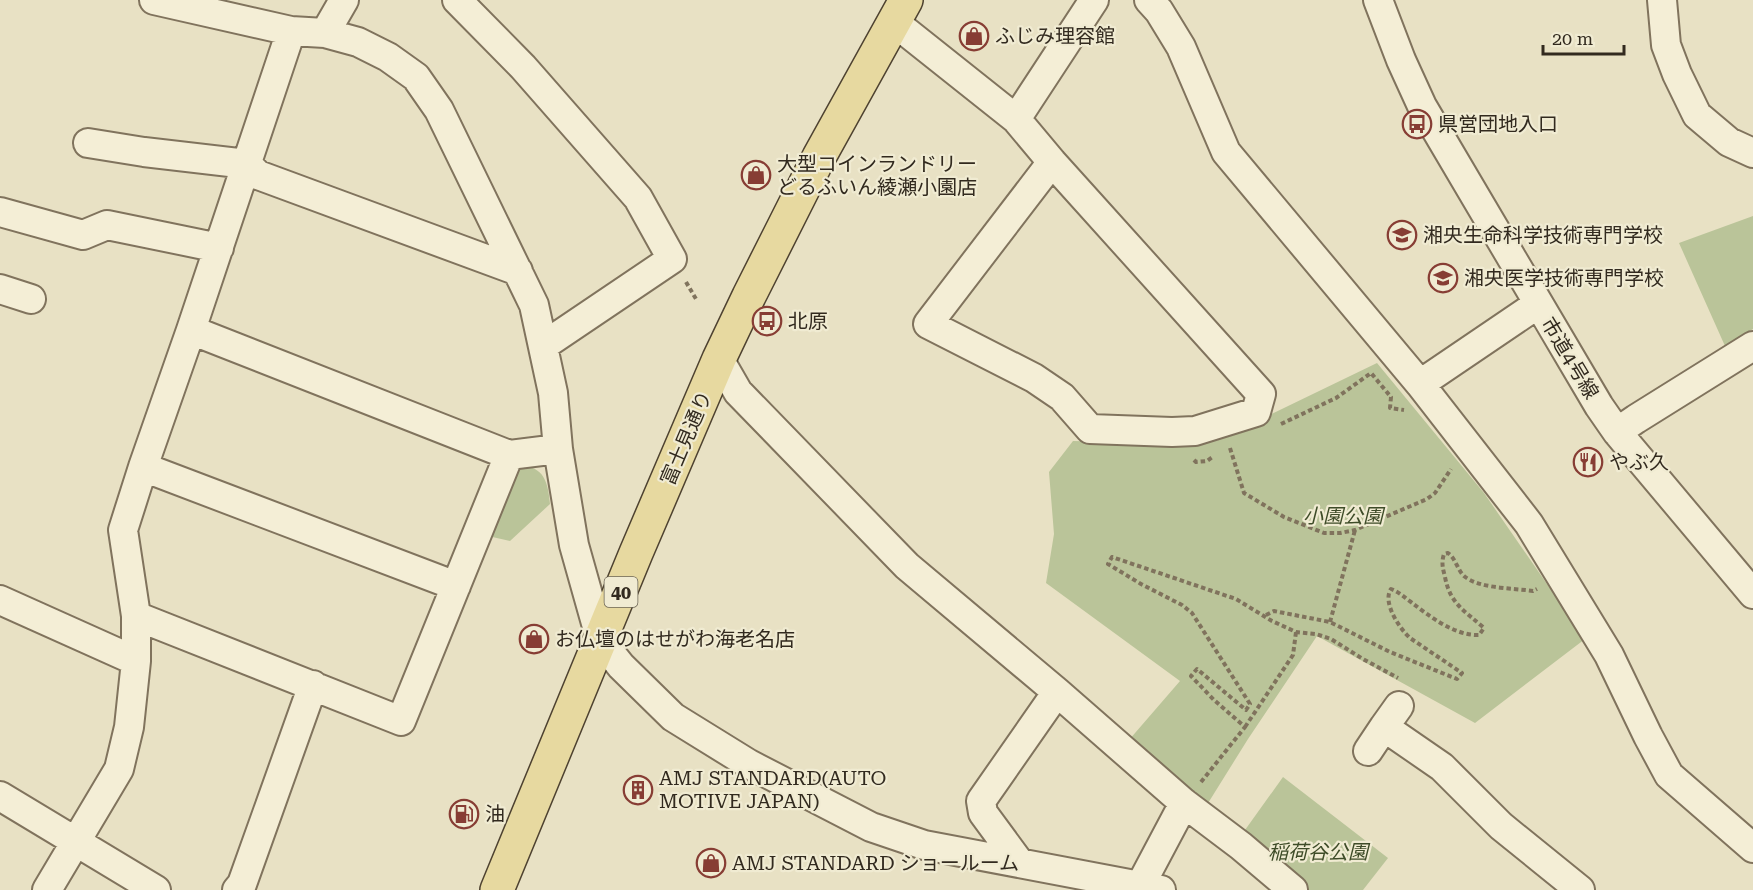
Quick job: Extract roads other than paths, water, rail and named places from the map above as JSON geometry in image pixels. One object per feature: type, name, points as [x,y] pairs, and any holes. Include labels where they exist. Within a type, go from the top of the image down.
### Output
[{"type":"main road","name":"富士見通り","points":[[497,890],[719,359],[819,157],[900,11]]},
{"type":"street","points":[[154,0],[291,31],[325,33],[358,42],[388,57],[416,77],[439,110],[534,305],[553,393],[558,449],[574,544],[601,641],[621,666],[673,717],[748,764],[871,826],[924,845],[1147,888],[1184,803]]},
{"type":"street","points":[[325,33],[344,0]]},
{"type":"street","points":[[457,0],[523,67],[638,198],[672,259],[543,346]]},
{"type":"street","points":[[1016,119],[1094,0]]},
{"type":"street","points":[[1149,0],[1159,11],[1181,47],[1226,152],[1420,384],[1529,524],[1609,656],[1669,775],[1753,848]]},
{"type":"street","name":"市道4号線","points":[[1378,0],[1422,106],[1599,406],[1617,432],[1753,594]]},
{"type":"street","points":[[1662,0],[1666,45],[1697,115],[1729,142],[1753,153]]},
{"type":"street","points":[[900,11],[1016,119],[1261,394],[1256,412],[1195,431],[1090,429],[1062,397],[1034,378],[928,324],[1052,162]]},
{"type":"street","points":[[46,890],[119,769],[129,727],[136,661],[136,616],[123,530],[291,31]]},
{"type":"street","points":[[88,143],[247,165],[258,175],[518,272]]},
{"type":"street","points":[[0,212],[83,235],[107,225],[219,248]]},
{"type":"street","points":[[0,289],[31,299]]},
{"type":"street","points":[[1420,384],[1538,304]]},
{"type":"street","points":[[191,330],[509,455],[558,449]]},
{"type":"street","points":[[1617,432],[1753,346]]},
{"type":"street","points":[[719,359],[738,392],[907,566],[1184,803],[1241,846],[1293,890]]},
{"type":"street","points":[[136,616],[401,721],[509,455]]},
{"type":"street","points":[[143,467],[456,586]]},
{"type":"street","points":[[0,600],[136,661]]},
{"type":"street","points":[[237,890],[242,884],[313,685]]},
{"type":"street","points":[[1019,862],[983,813],[981,801],[1057,692]]},
{"type":"street","points":[[1368,751],[1396,705],[1442,767],[1501,826],[1580,890]]},
{"type":"street","points":[[0,796],[156,890]]},
{"type":"place","name":"ふじみ理容館","points":[[974,36]]},
{"type":"place","name":"県営団地入口","points":[[1417,124]]},
{"type":"place","name":"大型コインランドリー どるふいん綾瀬小園店","points":[[756,175]]},
{"type":"place","name":"湘央生命科学技術専門学校","points":[[1402,235]]},
{"type":"place","name":"湘央医学技術専門学校","points":[[1443,278]]},
{"type":"place","name":"北原","points":[[767,321]]},
{"type":"place","name":"やぶ久","points":[[1588,462]]},
{"type":"place","name":"お仏壇のはせがわ海老名店","points":[[534,639]]},
{"type":"place","name":"AMJ STANDARD(AUTO MOTIVE JAPAN)","points":[[638,790]]},
{"type":"place","name":"油","points":[[464,814]]},
{"type":"place","name":"AMJ STANDARD ショールーム","points":[[711,863]]},
{"type":"park label","name":"小園公園","points":[[1343,516]]},
{"type":"park label","name":"稲荷谷公園","points":[[1318,852]]}]
